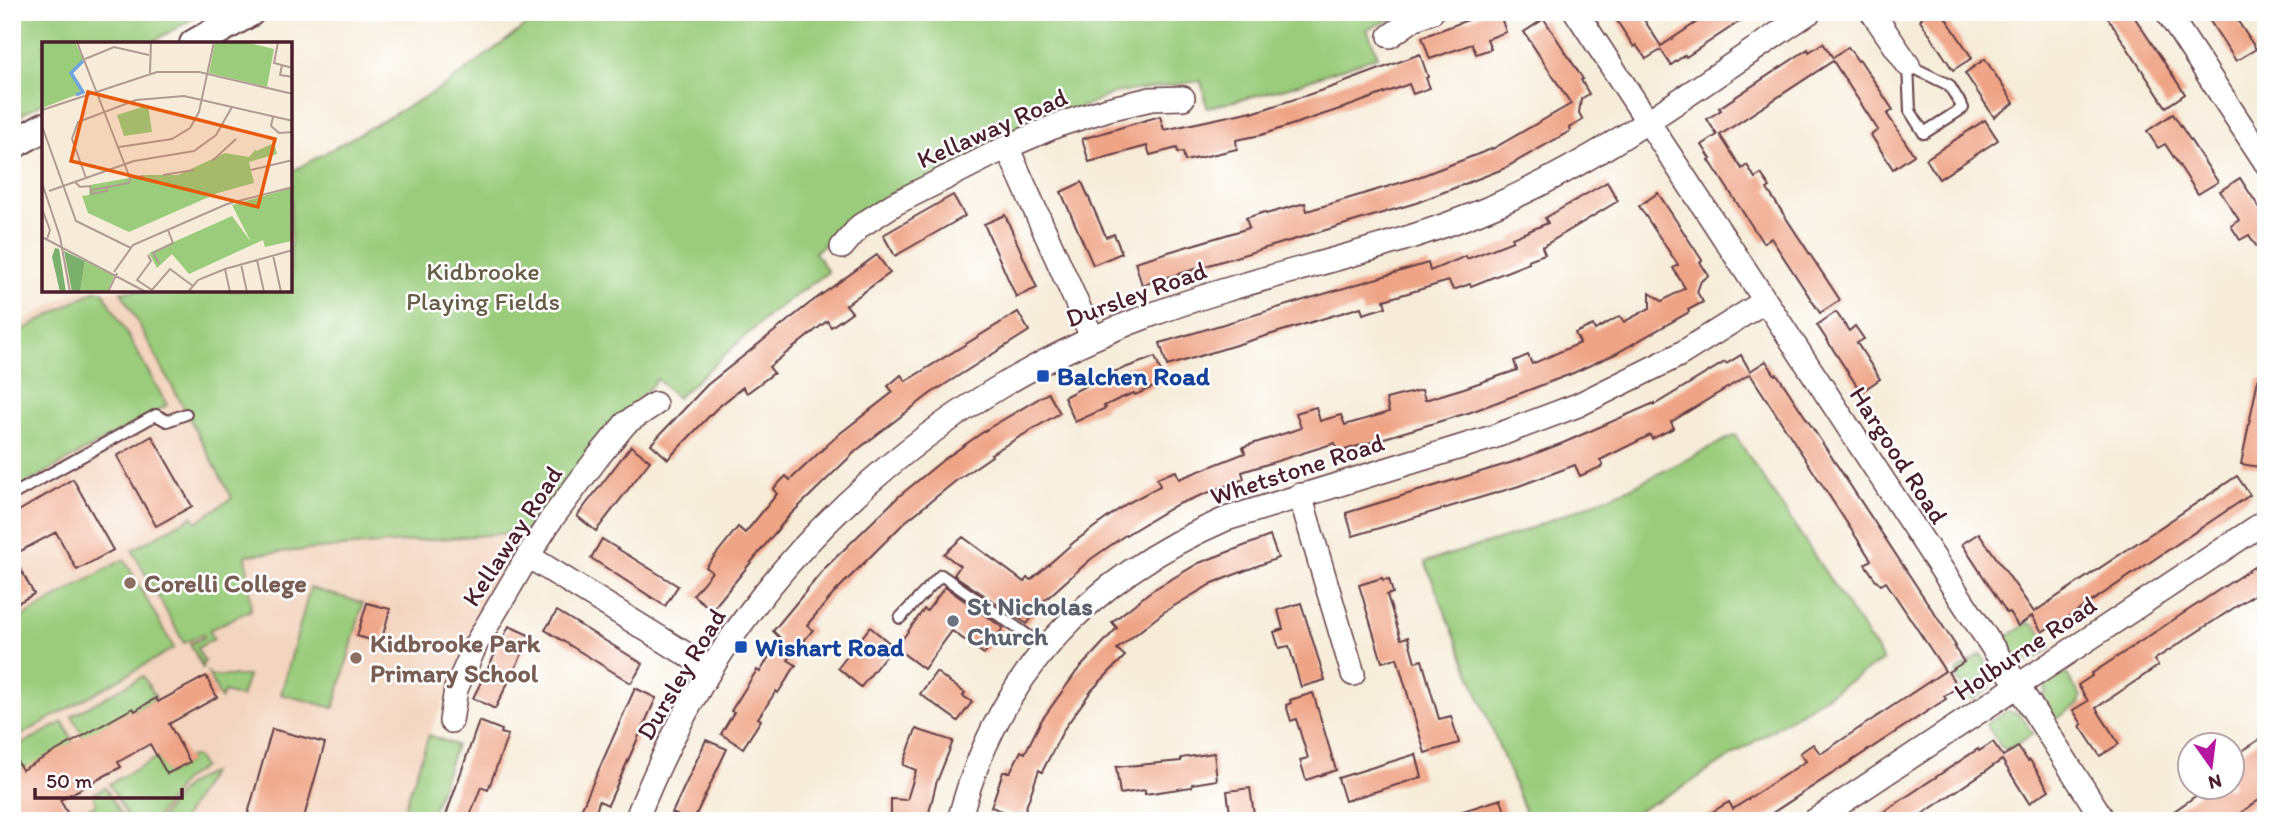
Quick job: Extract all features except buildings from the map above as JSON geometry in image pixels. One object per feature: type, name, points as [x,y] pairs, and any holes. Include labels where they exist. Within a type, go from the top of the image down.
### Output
[{"type":"street","points":[[198,42],[250,12]]},
{"type":"street","points":[[1390,36],[1415,18],[1432,12]]},
{"type":"street","points":[[1576,12],[1646,121]]},
{"type":"street","name":"Dursley Road","points":[[636,821],[684,715],[739,625],[792,560],[854,496],[935,429],[1038,363],[1092,337],[1152,314],[1441,228],[1497,205],[1552,178],[1646,121],[1810,12]]},
{"type":"street","points":[[1872,12],[1908,65]]},
{"type":"street","points":[[2167,12],[2266,163]]},
{"type":"street","name":"Kellaway Road","points":[[842,247],[860,226],[894,204],[1007,147],[1058,125],[1108,109],[1151,99],[1183,99]]},
{"type":"street","name":"Hargood Road","points":[[1646,121],[1958,584],[2018,686],[2104,821]]},
{"type":"street","points":[[12,145],[42,128]]},
{"type":"street","points":[[1007,147],[1092,337]]},
{"type":"street","name":"Whetstone Road","points":[[960,821],[965,797],[985,744],[1016,689],[1046,648],[1080,611],[1112,582],[1143,561],[1183,537],[1226,519],[1493,437],[1578,405],[1679,355],[1765,301]]},
{"type":"street","name":"Kellaway Road","points":[[451,721],[456,689],[476,644],[550,521],[626,423],[655,404]]},
{"type":"street","points":[[1300,495],[1353,674]]},
{"type":"street","name":"Holburne Road","points":[[1814,821],[2266,521]]},
{"type":"street","points":[[528,556],[710,669]]},
{"type":"lane","points":[[1908,65],[1949,85],[1963,108],[1924,134],[1910,111],[1908,65]]},
{"type":"lane","points":[[12,495],[156,415],[167,421],[186,414]]},
{"type":"lane","points":[[900,618],[942,575],[1046,648]]},
{"type":"shaded area","points":[[75,292],[122,292],[232,498],[536,531],[471,640],[429,735],[400,821],[12,821],[12,327]]},
{"type":"green space","points":[[12,12],[205,12],[152,42],[42,42],[42,103],[12,120]]},
{"type":"green space","name":"Kidbrooke Playing Fields","points":[[544,12],[1411,12],[1367,29],[1378,56],[1286,88],[1207,108],[1201,81],[1114,93],[1064,115],[845,229],[815,252],[828,272],[770,314],[677,398],[657,379],[600,445],[536,531],[246,555],[251,610],[209,630],[214,639],[197,648],[205,662],[202,663],[203,669],[190,644],[204,637],[203,634],[184,643],[132,550],[193,516],[196,522],[232,498],[122,292],[292,292],[292,171],[446,85]]},
{"type":"green space","points":[[92,292],[104,292],[167,405],[12,491],[12,336]]},
{"type":"green space","points":[[1735,435],[1883,660],[1686,785],[1620,821],[1529,821],[1425,562],[1511,536],[1626,490]]},
{"type":"green space","points":[[124,559],[174,648],[12,740],[12,623]]},
{"type":"green space","points":[[310,588],[363,603],[334,708],[281,694]]},
{"type":"green space","points":[[2028,623],[2035,625],[2051,648],[2032,661],[2018,660],[2004,639]]},
{"type":"green space","points":[[1981,654],[1994,675],[1990,688],[1971,701],[1956,677],[1958,670]]},
{"type":"green space","points":[[207,671],[210,676],[248,676],[241,697],[224,692],[221,699]]},
{"type":"green space","points":[[2066,673],[2081,697],[2079,704],[2056,719],[2043,700],[2046,685]]},
{"type":"green space","points":[[143,676],[156,698],[135,711],[133,708],[86,742],[72,716]]},
{"type":"green space","points":[[2007,711],[2020,714],[2033,734],[2009,749],[2002,748],[1986,724]]},
{"type":"green space","points":[[63,722],[76,748],[26,776],[21,767],[12,772],[12,749]]},
{"type":"green space","points":[[429,735],[456,745],[429,821],[400,821]]},
{"type":"green space","points":[[158,757],[168,774],[189,762],[188,758],[196,757],[203,767],[183,781],[154,821],[130,821],[109,784]]},
{"type":"green space","points":[[211,773],[182,821],[158,821],[187,786]]},
{"type":"green space","points":[[105,787],[125,821],[61,821],[96,805],[93,794]]},
{"type":"place","name":"Balchen Road","points":[[1043,376]]},
{"type":"place","name":"Corelli College","points":[[130,583]]},
{"type":"place","name":"St Nicholas Church","points":[[953,621]]},
{"type":"place","name":"Wishart Road","points":[[741,647]]},
{"type":"place","name":"Kidbrooke Park Primary School","points":[[356,658]]}]
